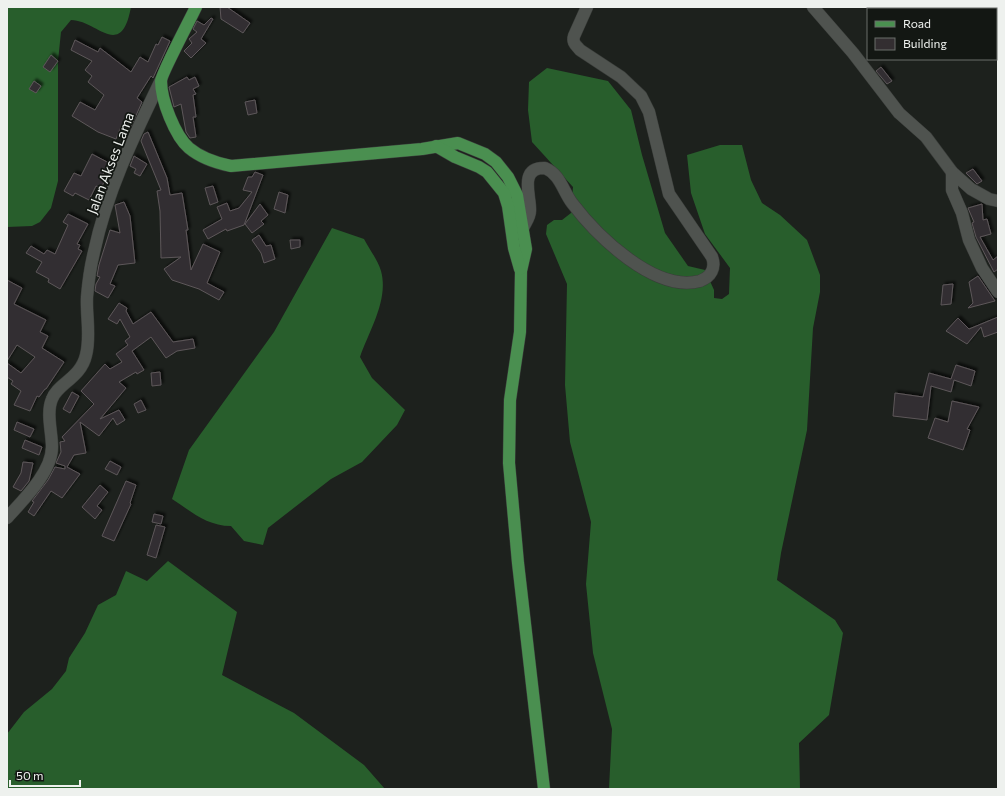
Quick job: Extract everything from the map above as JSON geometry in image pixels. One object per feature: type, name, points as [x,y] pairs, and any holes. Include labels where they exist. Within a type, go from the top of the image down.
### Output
[{"type":"main road","points":[[196,7],[161,80],[167,110],[176,130],[188,147],[203,157],[220,164],[231,166],[266,164],[422,149],[458,142],[485,154],[496,162],[508,177],[517,195],[526,248],[521,271],[520,332],[510,400],[509,463],[518,563],[544,789]]},
{"type":"main road","points":[[436,146],[455,157],[479,166],[491,177],[504,193],[508,206],[514,248],[521,271]]},
{"type":"street","points":[[523,228],[529,217],[530,209],[527,189],[528,179],[531,173],[536,169],[545,168],[556,176],[571,202],[587,222],[629,259],[651,273],[670,281],[686,283],[701,280],[708,276],[713,270],[714,264],[712,258],[669,194],[649,112],[641,96],[621,77],[580,50],[574,44],[574,36],[587,7]]},
{"type":"street","points":[[813,7],[853,54],[899,113],[926,137],[952,172],[963,184],[990,199],[998,200]]},
{"type":"street","name":"Jalan Akses Lama","points":[[7,518],[33,489],[47,464],[51,455],[52,447],[50,405],[52,398],[80,370],[86,356],[88,340],[87,297],[94,253],[110,195],[129,146],[161,80]]},
{"type":"street","points":[[952,172],[952,190],[962,213],[969,240],[982,268],[998,292]]},
{"type":"green space","points":[[7,7],[131,7],[127,23],[121,32],[114,35],[107,34],[81,22],[71,20],[61,32],[58,61],[58,181],[51,208],[40,222],[32,226],[7,227]]},
{"type":"green space","points":[[547,68],[608,81],[631,110],[642,155],[665,233],[688,266],[705,270],[714,290],[714,298],[722,299],[729,294],[730,268],[705,234],[691,193],[687,155],[720,145],[742,145],[751,180],[762,203],[780,215],[807,240],[820,275],[820,292],[813,328],[807,430],[781,553],[777,580],[835,620],[843,633],[829,715],[799,743],[800,789],[609,789],[612,729],[593,653],[586,584],[591,522],[570,442],[565,385],[567,284],[546,234],[547,225],[554,220],[562,220],[571,213],[573,187],[532,142],[528,110],[529,82]]},
{"type":"green space","points":[[332,228],[364,239],[380,267],[383,282],[380,304],[360,357],[372,378],[405,410],[397,425],[362,462],[331,479],[268,528],[263,545],[244,541],[231,526],[214,524],[207,521],[172,499],[189,450],[274,332]]},
{"type":"green space","points":[[168,561],[237,612],[222,675],[294,713],[364,765],[385,789],[7,789],[7,734],[24,712],[52,689],[66,671],[69,658],[85,633],[98,605],[116,595],[126,571],[147,581]]},
{"type":"building","points":[[220,7],[227,7],[250,23],[243,33],[221,19]]},
{"type":"building","points":[[211,18],[213,19],[201,39],[206,43],[191,58],[184,51],[192,43],[189,39],[197,32],[193,29],[197,21],[204,25]]},
{"type":"building","points":[[162,37],[170,41],[153,78],[151,76],[137,98],[142,102],[130,129],[122,124],[116,139],[98,132],[72,116],[80,102],[95,110],[104,95],[88,82],[92,76],[85,70],[92,61],[71,50],[75,40],[98,52],[100,48],[131,72],[140,57],[148,62],[156,44],[158,45]]},
{"type":"building","points":[[51,55],[58,61],[50,72],[43,67]]},
{"type":"building","points":[[881,67],[892,81],[887,84],[876,71]]},
{"type":"building","points":[[187,77],[189,80],[195,77],[199,86],[193,89],[196,94],[193,95],[196,117],[193,117],[196,137],[190,138],[186,132],[181,104],[174,107],[169,87]]},
{"type":"building","points":[[34,81],[41,86],[36,93],[29,89]]},
{"type":"building","points":[[255,100],[257,113],[248,115],[245,102]]},
{"type":"building","points":[[148,132],[167,178],[170,195],[182,193],[188,230],[186,230],[191,270],[203,244],[220,252],[207,283],[224,292],[219,300],[199,289],[172,280],[164,269],[181,257],[161,258],[160,211],[157,191],[161,190],[141,141],[144,134]]},
{"type":"building","points":[[92,154],[109,163],[101,178],[105,180],[101,188],[96,186],[89,200],[75,193],[73,196],[64,191],[74,173],[81,176]]},
{"type":"building","points":[[134,156],[147,164],[140,176],[134,173],[136,169],[130,166]]},
{"type":"building","points":[[973,169],[982,181],[977,184],[966,173]]},
{"type":"building","points":[[255,172],[263,175],[244,225],[227,231],[226,229],[208,239],[203,230],[222,219],[217,207],[227,203],[230,211],[239,208],[252,192],[243,190],[248,177],[252,177]]},
{"type":"building","points":[[213,186],[218,202],[210,205],[205,188]]},
{"type":"building","points":[[279,192],[288,195],[285,213],[274,209]]},
{"type":"building","points":[[124,202],[130,216],[135,263],[118,265],[110,284],[115,286],[108,298],[95,291],[96,284],[100,277],[97,276],[110,230],[120,233],[115,205]]},
{"type":"building","points":[[260,204],[268,215],[261,221],[264,224],[252,233],[245,224]]},
{"type":"building","points":[[982,204],[983,220],[987,219],[991,234],[980,237],[993,260],[998,256],[998,269],[994,272],[976,237],[972,223],[974,222],[968,208]]},
{"type":"building","points":[[68,214],[88,224],[77,244],[80,245],[78,249],[82,251],[60,289],[48,282],[49,279],[36,272],[42,262],[26,253],[31,246],[44,254],[47,250],[55,254],[68,225],[63,222]]},
{"type":"building","points":[[259,235],[266,246],[271,245],[275,259],[264,263],[261,253],[252,240]]},
{"type":"building","points":[[290,240],[300,240],[300,247],[291,249]]},
{"type":"building","points":[[978,276],[995,301],[968,308],[973,303],[969,282]]},
{"type":"building","points":[[7,280],[22,288],[14,304],[46,320],[40,332],[48,336],[42,348],[64,362],[46,389],[39,397],[37,396],[30,411],[14,405],[21,391],[11,384],[13,381],[7,377],[7,363],[21,373],[35,357],[17,345],[7,361]]},
{"type":"building","points":[[953,284],[951,304],[941,305],[943,285]]},
{"type":"building","points":[[119,303],[127,308],[126,311],[133,324],[151,312],[173,342],[193,339],[195,348],[177,351],[166,358],[151,337],[132,351],[144,370],[137,374],[136,372],[119,382],[126,388],[100,419],[119,410],[125,420],[117,425],[113,418],[99,436],[80,422],[86,453],[74,455],[67,467],[80,474],[62,498],[51,491],[34,516],[28,512],[34,502],[32,501],[48,480],[55,467],[65,469],[65,466],[56,463],[61,452],[60,442],[65,441],[62,437],[94,404],[81,391],[105,364],[110,369],[122,362],[116,354],[128,345],[125,341],[130,337],[120,319],[117,324],[108,319]]},
{"type":"building","points":[[998,317],[998,332],[984,337],[981,327],[967,344],[946,331],[958,318],[969,329]]},
{"type":"building","points":[[956,365],[975,371],[971,386],[954,380],[951,392],[931,386],[927,420],[893,416],[895,393],[923,397],[929,373],[951,379]]},
{"type":"building","points":[[160,372],[161,385],[152,386],[151,373]]},
{"type":"building","points":[[72,392],[79,396],[70,413],[63,409]]},
{"type":"building","points":[[141,400],[146,410],[138,413],[134,404]]},
{"type":"building","points":[[952,401],[979,407],[967,429],[970,430],[963,450],[928,438],[935,418],[948,422]]},
{"type":"building","points":[[17,422],[34,429],[30,437],[14,430]]},
{"type":"building","points":[[25,440],[42,447],[39,455],[22,448]]},
{"type":"building","points":[[110,461],[121,467],[117,475],[105,469]]},
{"type":"building","points":[[23,462],[33,463],[29,481],[21,491],[13,487],[21,473]]},
{"type":"building","points":[[126,481],[136,485],[130,503],[131,504],[114,541],[102,536]]},
{"type":"building","points":[[100,485],[108,492],[97,506],[102,510],[95,519],[82,507]]},
{"type":"building","points":[[154,514],[163,516],[161,524],[152,522]]},
{"type":"building","points":[[156,525],[165,527],[156,558],[147,555]]}]
